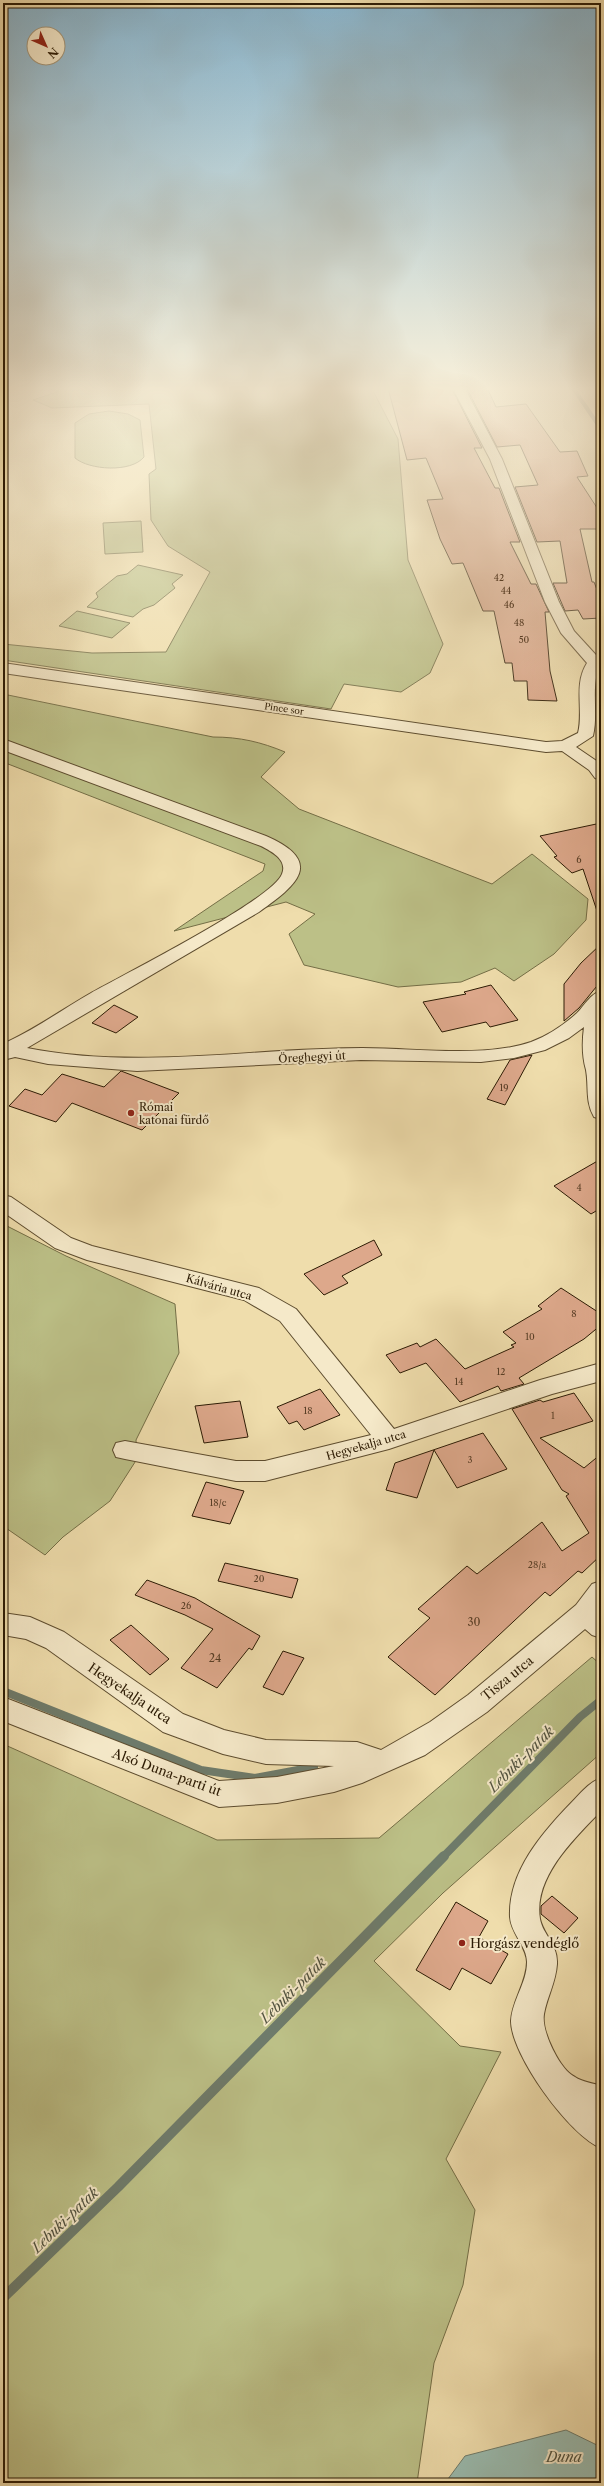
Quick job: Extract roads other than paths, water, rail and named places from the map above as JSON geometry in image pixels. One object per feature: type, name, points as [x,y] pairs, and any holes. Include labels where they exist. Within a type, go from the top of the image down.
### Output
[{"type":"street","points":[[513,501],[556,608],[568,633],[599,664],[588,674],[587,686],[590,724],[585,736],[564,746]]},
{"type":"street","name":"Pince sor","points":[[3,668],[509,742],[546,747],[564,746]]},
{"type":"street","points":[[3,744],[247,834],[274,846],[289,858],[292,868],[287,881],[274,893],[242,915],[91,1001],[49,1030],[9,1049]]},
{"type":"street","points":[[564,746],[595,767],[601,775]]},
{"type":"street","name":"Öreghegyi út","points":[[9,1049],[48,1058],[138,1065],[361,1054],[481,1056],[514,1052],[538,1046],[562,1034],[584,1017],[598,1001]]},
{"type":"street","name":"Öreghegyi út","points":[[598,1001],[590,1054],[598,1061]]},
{"type":"street","points":[[598,1061],[595,1089],[601,1112]]},
{"type":"street","name":"Kálvária utca","points":[[3,1202],[63,1243],[87,1252],[251,1294],[288,1315],[311,1341],[389,1440]]},
{"type":"street","name":"Hegyekalja utca","points":[[125,1450],[236,1471],[265,1471],[389,1440],[548,1386],[601,1372]]},
{"type":"street","name":"Tisza utca","points":[[392,1758],[440,1732],[466,1711],[593,1620],[601,1592]]},
{"type":"street","name":"Hegyekalja utca","points":[[3,1624],[30,1628],[55,1640],[172,1723],[223,1742],[266,1752],[357,1754],[392,1758]]},
{"type":"street","name":"Alsó Duna-parti út","points":[[3,1710],[219,1794],[250,1794],[299,1786],[345,1776],[392,1758]]},
{"type":"street","points":[[601,1791],[548,1850],[536,1868],[526,1901],[525,1920],[541,1949],[542,1966],[527,2022],[530,2040],[548,2070],[601,2132]]},
{"type":"street","points":[[564,2090],[601,2102]]},
{"type":"water","name":"Duna","points":[[566,2430],[601,2447],[601,2483],[445,2483],[465,2456]]},
{"type":"waterway","points":[[3,1691],[201,1770],[255,1778],[314,1767]]},
{"type":"waterway","name":"Lebuki-patak","points":[[443,1857],[580,1717],[601,1700]]},
{"type":"waterway","name":"Lebuki-patak","points":[[3,2298],[118,2187],[444,1856]]},
{"type":"place","name":"Római katonai fürdő","points":[[131,1113]]},
{"type":"place","name":"Horgász vendéglő","points":[[462,1943]]}]
